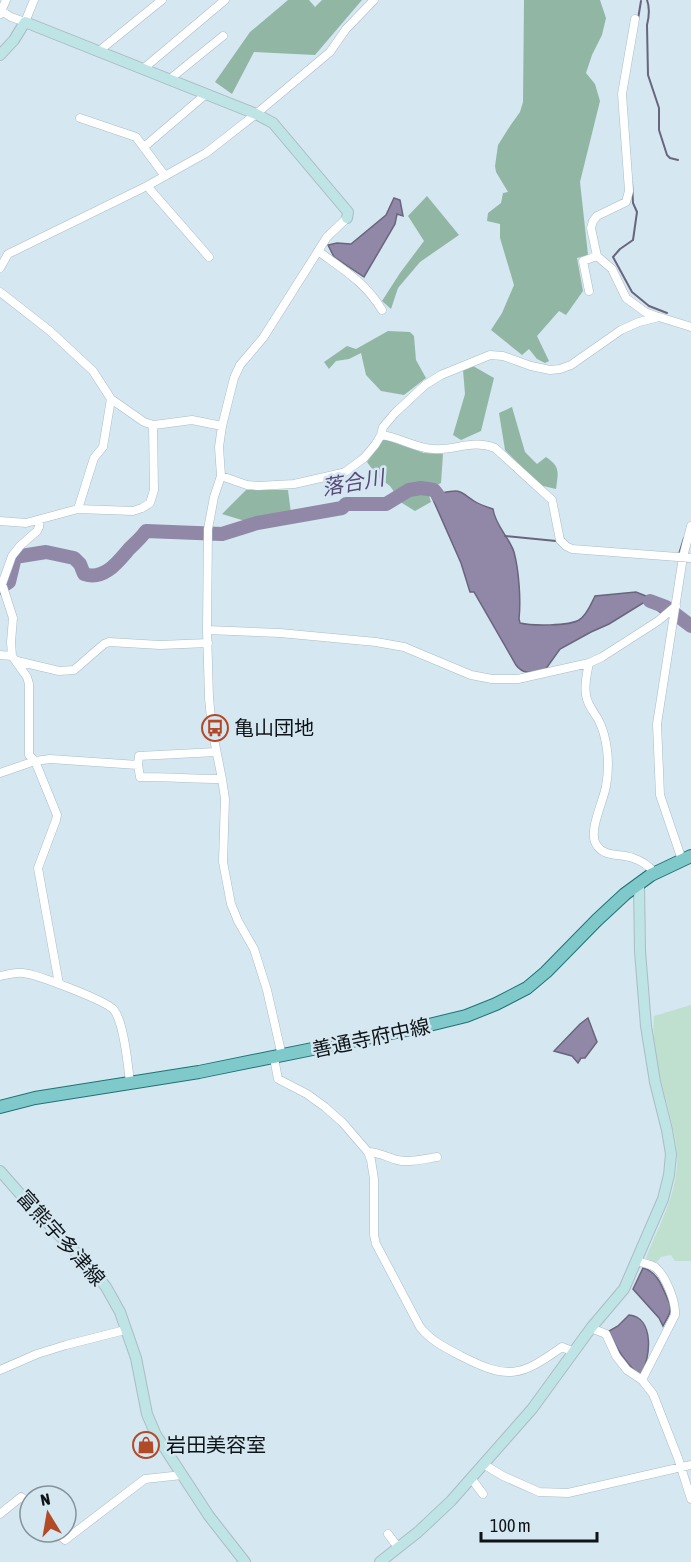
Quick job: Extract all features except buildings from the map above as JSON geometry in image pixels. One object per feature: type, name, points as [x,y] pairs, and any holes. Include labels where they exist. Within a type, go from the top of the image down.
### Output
[{"type":"main road","name":"善通寺府中線","points":[[0,1107],[35,1098],[278,1057],[466,1016],[527,988],[597,920],[639,884],[655,873],[686,858]]},
{"type":"street","points":[[6,0],[0,12],[170,79],[273,123],[348,212],[347,218],[327,237],[263,338],[240,365],[234,378],[222,426],[219,447],[221,476],[208,529],[207,630],[210,708],[225,800],[224,862],[231,904],[254,949],[267,990],[278,1057],[278,1078],[325,1107],[343,1122],[368,1152],[374,1179],[376,1244],[420,1327],[435,1342],[484,1368],[498,1371],[514,1372],[530,1369],[562,1347],[574,1352]]},
{"type":"street","points":[[0,55],[14,40],[34,0]]},
{"type":"street","points":[[99,51],[162,0]]},
{"type":"street","points":[[143,69],[225,0]]},
{"type":"street","points":[[0,268],[8,254],[147,186],[206,153],[330,52],[346,29],[374,0]]},
{"type":"street","points":[[635,19],[622,94],[629,191],[626,202],[597,216],[591,228],[597,256],[612,269],[626,298],[645,312],[691,327]]},
{"type":"street","points":[[170,79],[223,36]]},
{"type":"street","points":[[144,147],[206,94]]},
{"type":"street","points":[[80,118],[136,137],[165,176]]},
{"type":"street","points":[[147,186],[208,257]]},
{"type":"street","points":[[318,251],[360,282],[373,295],[382,310]]},
{"type":"street","points":[[589,291],[583,261],[597,256]]},
{"type":"street","points":[[0,292],[51,331],[93,371],[111,399],[144,422],[153,425],[192,420],[222,426]]},
{"type":"street","points":[[221,476],[247,485],[258,486],[306,482],[345,472],[364,458],[395,412],[425,385],[441,375],[490,355],[503,356],[550,370],[560,369],[571,365],[621,330],[659,317]]},
{"type":"street","points":[[78,509],[94,458],[103,447],[111,399]]},
{"type":"street","points":[[0,521],[26,523],[78,509],[133,511],[142,508],[150,502],[154,490],[153,425]]},
{"type":"street","points":[[381,435],[392,436],[419,447],[432,449],[446,449],[470,444],[484,444],[495,448],[552,500],[560,540],[572,549],[687,558]]},
{"type":"street","points":[[40,520],[37,531],[12,556],[2,586],[13,618],[11,642],[14,658],[29,684],[29,755],[35,761],[57,815],[38,868],[59,984]]},
{"type":"street","points":[[686,858],[660,795],[657,724],[674,612],[687,558],[691,526]]},
{"type":"street","points":[[207,630],[291,634],[404,646],[471,675],[492,679],[518,678],[589,663],[674,612]]},
{"type":"street","points":[[0,655],[59,671],[67,671],[74,670],[109,642],[160,645],[208,644]]},
{"type":"street","points":[[589,663],[585,694],[603,730],[608,758],[606,788],[594,830],[595,842],[603,851],[610,854],[626,855],[642,861],[655,873]]},
{"type":"street","points":[[216,752],[139,756],[140,777],[222,779]]},
{"type":"street","points":[[0,773],[35,761],[50,759],[138,765]]},
{"type":"street","points":[[380,1562],[435,1516],[532,1410],[591,1328],[624,1289],[663,1199],[670,1165],[669,1144],[646,1026],[640,951],[639,884]]},
{"type":"street","points":[[0,976],[22,972],[59,984],[114,1009],[124,1041],[130,1083]]},
{"type":"street","points":[[368,1152],[408,1161],[437,1157]]},
{"type":"street","name":"富熊宇多津線","points":[[0,1171],[106,1287],[120,1312],[136,1359],[143,1398],[159,1441],[209,1516],[245,1562]]},
{"type":"street","points":[[637,1261],[654,1266],[662,1275],[676,1307],[675,1315],[642,1380]]},
{"type":"street","points":[[591,1328],[606,1334],[616,1356],[627,1370],[642,1380],[653,1394],[691,1499]]},
{"type":"street","points":[[0,1370],[56,1348],[125,1330]]},
{"type":"street","points":[[483,1464],[539,1492],[568,1493],[691,1465]]},
{"type":"street","points":[[78,1530],[145,1479],[182,1475]]},
{"type":"street","points":[[471,1478],[483,1494]]},
{"type":"street","points":[[0,1514],[18,1499]]},
{"type":"street","points":[[388,1534],[399,1547]]},
{"type":"green space","points":[[288,0],[309,0],[315,7],[322,0],[362,0],[315,55],[254,52],[232,94],[215,82],[250,32]]},
{"type":"green space","points":[[524,0],[600,0],[606,18],[602,35],[586,73],[595,84],[600,101],[580,182],[588,255],[577,258],[583,291],[566,315],[559,311],[537,336],[549,361],[545,363],[537,359],[529,349],[522,355],[491,330],[502,313],[514,285],[500,238],[500,224],[487,221],[488,213],[501,203],[503,193],[508,192],[495,166],[498,145],[520,112],[523,102]]},
{"type":"green space","points":[[427,196],[459,235],[420,262],[398,288],[391,309],[382,301],[424,241],[408,216]]},
{"type":"green space","points":[[388,331],[410,332],[414,336],[416,360],[426,378],[404,395],[381,391],[366,375],[361,353],[349,359],[336,361],[329,369],[324,362],[347,346],[356,349]]},
{"type":"green space","points":[[473,366],[494,378],[481,431],[461,440],[453,435],[465,394],[463,370]]},
{"type":"green space","points":[[512,407],[525,452],[537,464],[546,457],[556,467],[558,474],[556,489],[539,485],[505,450],[499,413]]},
{"type":"green space","points":[[384,439],[424,453],[443,454],[441,483],[435,486],[429,496],[431,502],[415,511],[402,503],[390,486],[378,477],[367,462]]},
{"type":"green space","points":[[246,490],[288,490],[291,513],[245,521],[222,514]]},
{"type":"green space","points":[[691,1005],[691,1261],[675,1261],[671,1255],[661,1257],[656,1263],[646,1258],[671,1196],[677,1157],[655,1052],[654,1016]]},
{"type":"shaded area","points":[[394,198],[400,200],[403,216],[397,214],[395,224],[364,277],[334,257],[328,245],[351,244],[386,215]]},
{"type":"shaded area","points":[[436,489],[442,493],[460,492],[479,504],[493,509],[496,520],[514,552],[519,586],[520,623],[550,625],[574,622],[584,615],[595,596],[636,592],[668,606],[661,613],[648,603],[643,603],[609,624],[560,649],[545,670],[522,671],[516,665],[474,592],[470,592],[461,563],[431,495]]},
{"type":"shaded area","points":[[588,1018],[597,1042],[585,1058],[581,1058],[578,1063],[572,1056],[554,1051],[580,1024]]},
{"type":"shaded area","points":[[643,1268],[657,1277],[670,1304],[670,1313],[663,1326],[659,1318],[633,1289]]},
{"type":"shaded area","points":[[629,1315],[643,1323],[647,1331],[647,1360],[640,1376],[622,1355],[609,1331]]},
{"type":"waterway","points":[[647,0],[649,9],[648,75],[659,108],[659,130],[667,155],[678,160]]},
{"type":"waterway","points":[[638,19],[641,1]]},
{"type":"waterway","points":[[632,182],[633,203],[637,212],[633,240],[613,257],[632,292],[649,306],[667,313]]},
{"type":"waterway","name":"落合川","points":[[0,588],[9,582],[15,557],[46,552],[74,558],[80,564],[84,574],[104,573],[146,531],[222,534],[257,523],[342,508],[346,504],[386,504],[409,490],[421,488],[434,490],[444,503]]},
{"type":"waterway","points":[[505,536],[556,541]]},
{"type":"waterway","points":[[679,554],[684,538]]},
{"type":"waterway","name":"落合川","points":[[650,601],[666,607],[691,626]]},
{"type":"place","name":"亀山団地","points":[[215,728]]},
{"type":"place","name":"岩田美容室","points":[[146,1445]]}]
